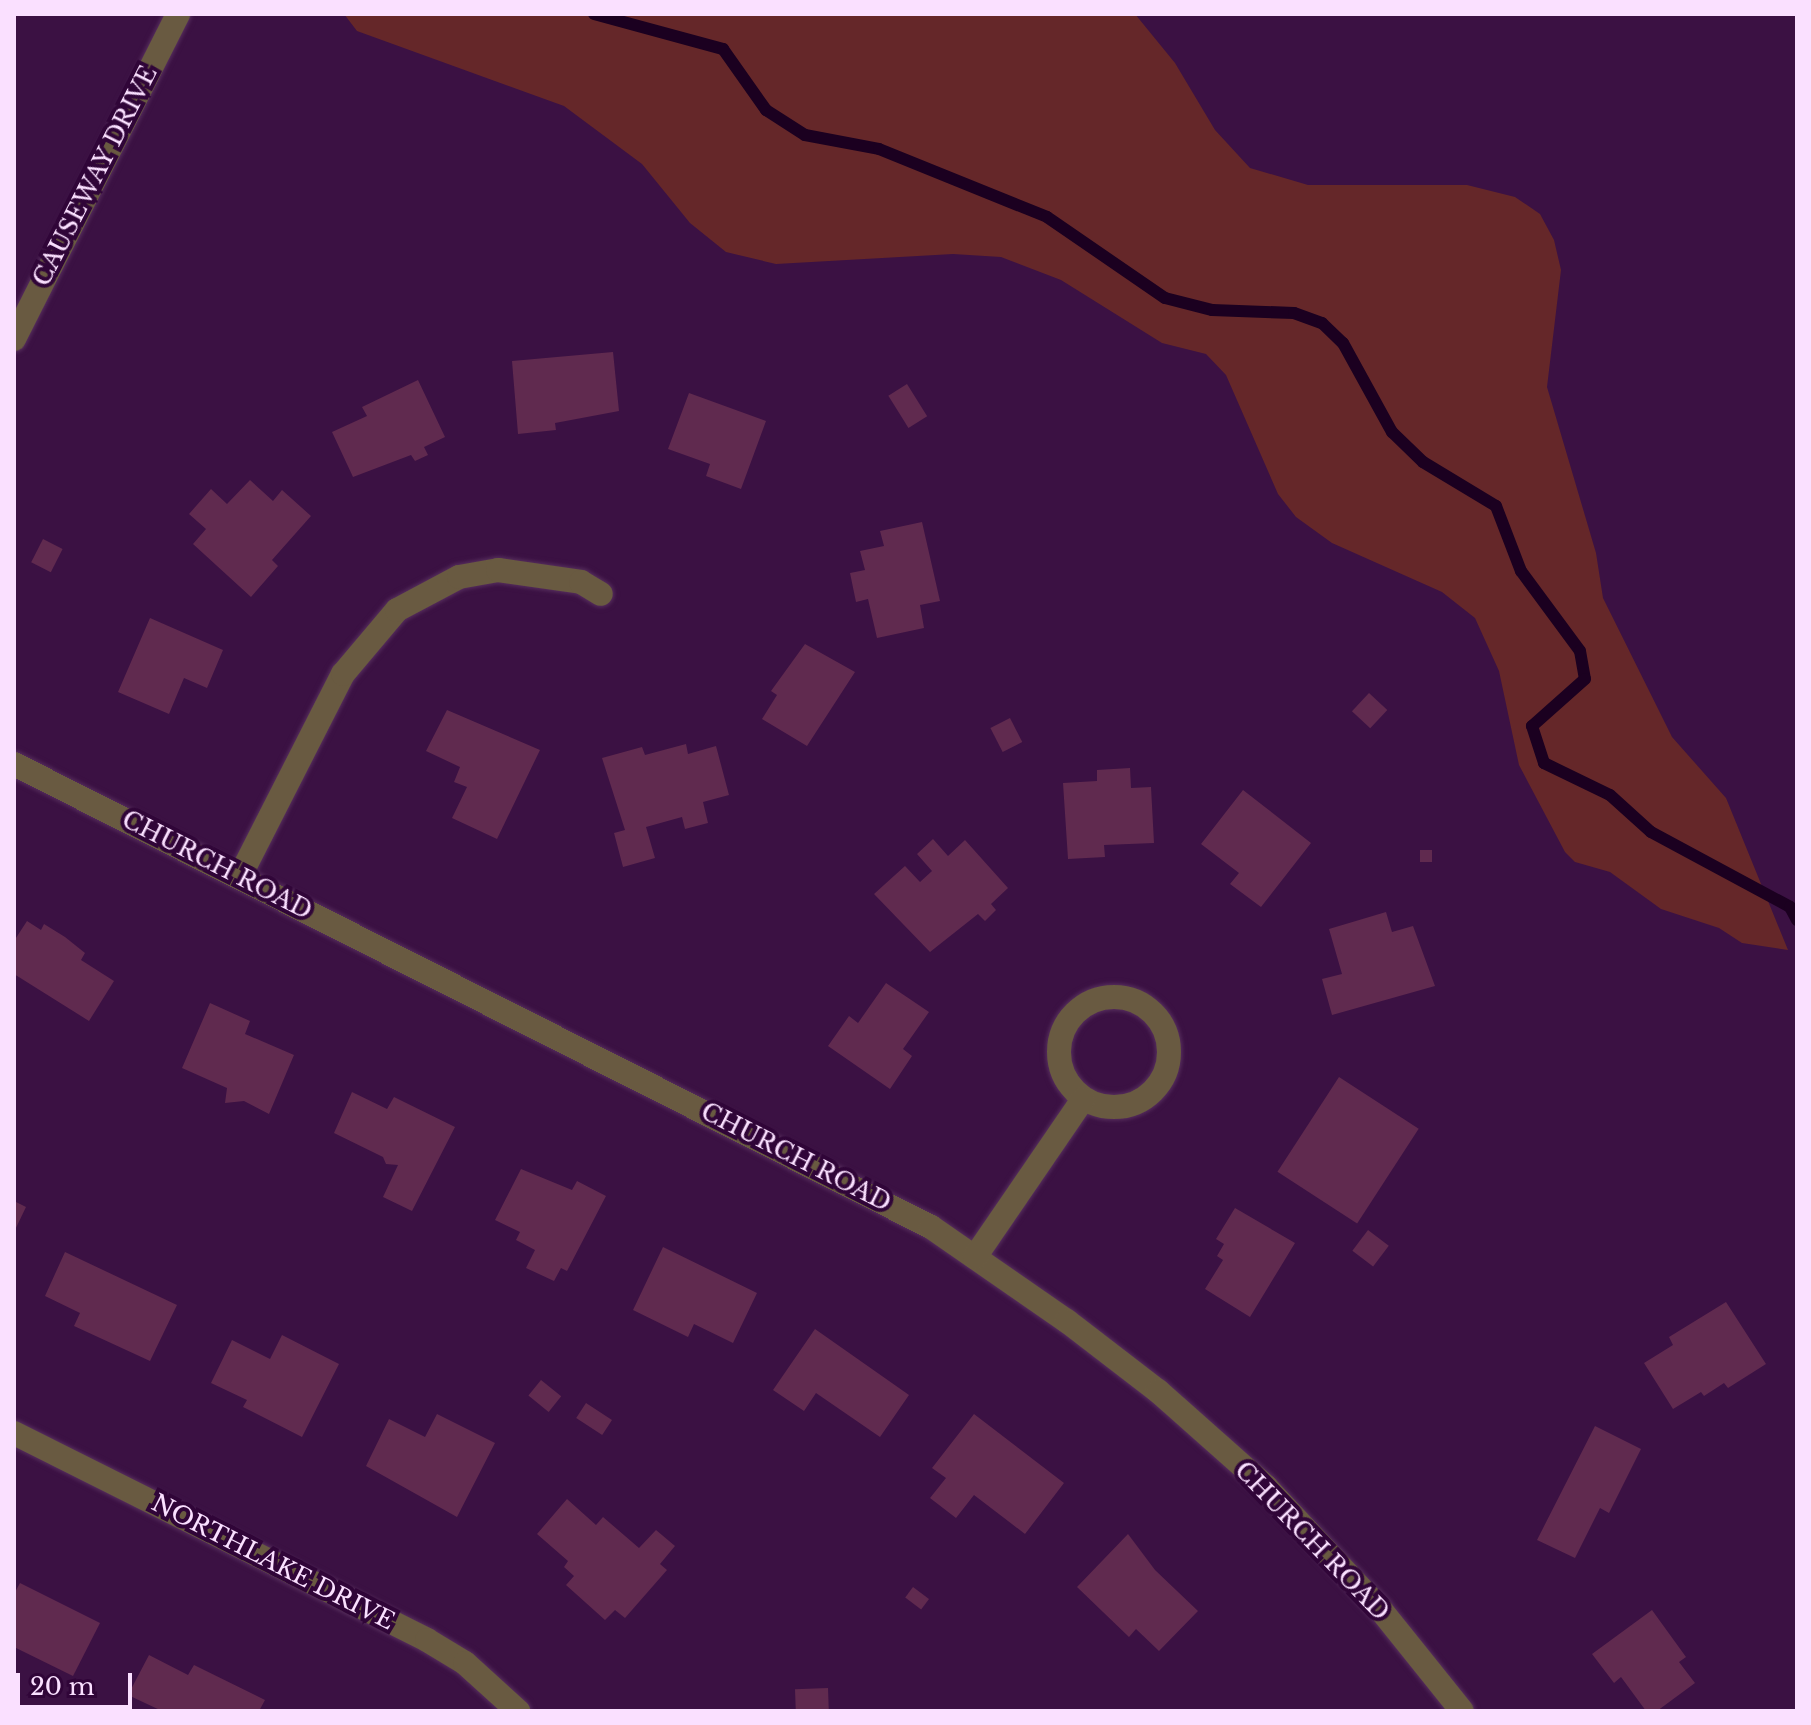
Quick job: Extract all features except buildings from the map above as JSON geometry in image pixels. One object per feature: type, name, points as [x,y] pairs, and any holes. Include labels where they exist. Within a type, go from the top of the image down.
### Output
[{"type":"street","name":"CAUSEWAY DRIVE","points":[[14,339],[178,14]]},
{"type":"street","points":[[240,876],[343,674],[397,610],[459,577],[498,570],[581,582],[601,594]]},
{"type":"street","name":"CHURCH ROAD","points":[[14,764],[761,1138],[931,1227],[1158,1391],[1266,1487],[1381,1610],[1462,1711]]},
{"type":"street","points":[[1112,997],[1146,1007],[1167,1033],[1168,1068],[1160,1083],[1133,1105],[1099,1106],[1083,1099],[1062,1071],[1060,1046],[1069,1021],[1096,1000],[1112,997]]},
{"type":"street","points":[[975,1257],[1083,1099]]},
{"type":"street","name":"NORTHLAKE DRIVE","points":[[14,1433],[427,1640],[465,1663],[518,1711]]},
{"type":"shaded area","points":[[344,14],[1135,14],[1175,63],[1215,130],[1250,168],[1308,185],[1467,185],[1515,197],[1540,214],[1554,240],[1561,270],[1547,387],[1596,553],[1603,598],[1672,737],[1726,798],[1788,950],[1742,943],[1719,928],[1661,909],[1610,872],[1575,862],[1565,852],[1519,765],[1499,671],[1475,618],[1442,592],[1332,543],[1296,517],[1278,494],[1226,375],[1206,354],[1162,343],[1061,280],[1001,257],[953,254],[776,264],[726,252],[690,223],[642,164],[564,106],[357,31]]},
{"type":"waterway","points":[[594,14],[723,49],[766,110],[805,135],[879,149],[1047,217],[1165,298],[1212,310],[1294,313],[1322,323],[1343,343],[1392,432],[1423,462],[1496,506],[1521,571],[1580,651],[1585,679],[1532,726],[1544,763],[1610,795],[1651,832],[1790,907],[1797,920]]}]
